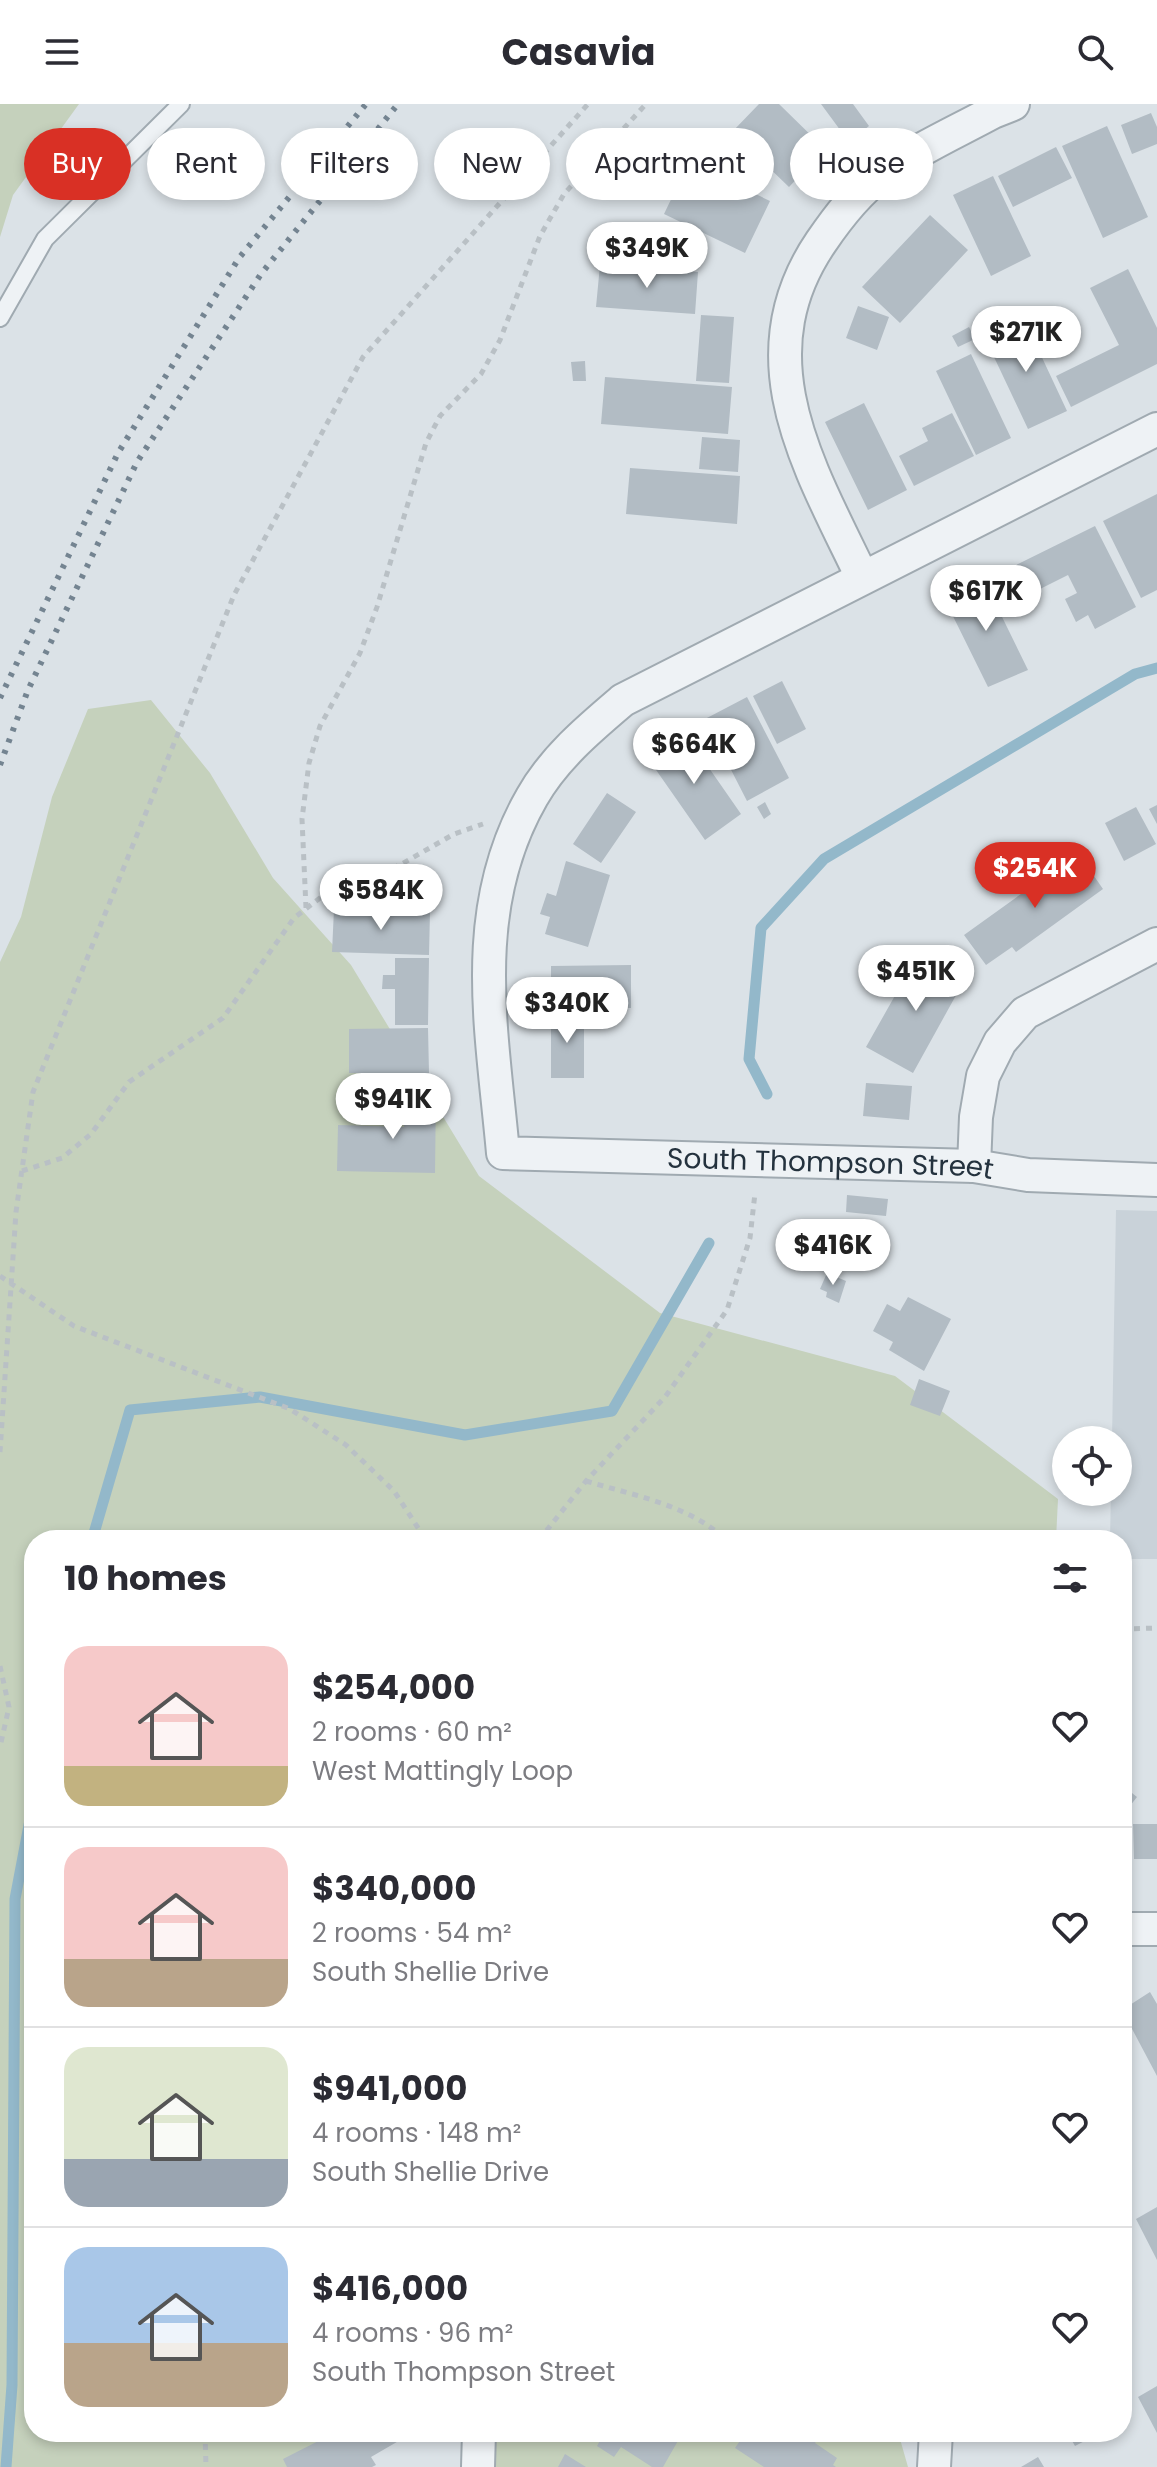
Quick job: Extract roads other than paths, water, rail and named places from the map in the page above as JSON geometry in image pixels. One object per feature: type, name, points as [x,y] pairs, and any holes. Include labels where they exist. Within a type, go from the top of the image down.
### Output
[{"type":"street","points":[[1013,104],[967,126],[880,176],[843,210],[814,253],[796,290],[786,339],[787,393],[802,449],[862,577],[1157,429]]},
{"type":"street","name":"South Thompson Street","points":[[862,577],[623,700],[584,733],[533,795],[518,825],[492,906],[489,946],[491,1018],[503,1153],[974,1166],[1028,1175],[1157,1180]]},
{"type":"street","points":[[974,1166],[976,1117],[983,1076],[1000,1042],[1025,1013],[1157,944]]},
{"type":"street","points":[[1132,1929],[1157,1929]]},
{"type":"street","points":[[478,2467],[479,2442]]},
{"type":"street","points":[[934,2467],[935,2442]]},
{"type":"lane","points":[[0,318],[45,239],[181,104]]},
{"type":"waterway","points":[[767,1094],[749,1059],[761,928],[824,859],[1135,674],[1157,668]]},
{"type":"waterway","points":[[95,1530],[130,1410],[260,1397],[465,1435],[612,1411],[709,1243]]},
{"type":"waterway","points":[[6,2467],[12,2385],[15,1899],[24,1852]]},
{"type":"railway","points":[[0,698],[118,453],[239,258],[366,104]]},
{"type":"railway","points":[[0,765],[28,690],[137,462],[261,274],[398,104]]}]
